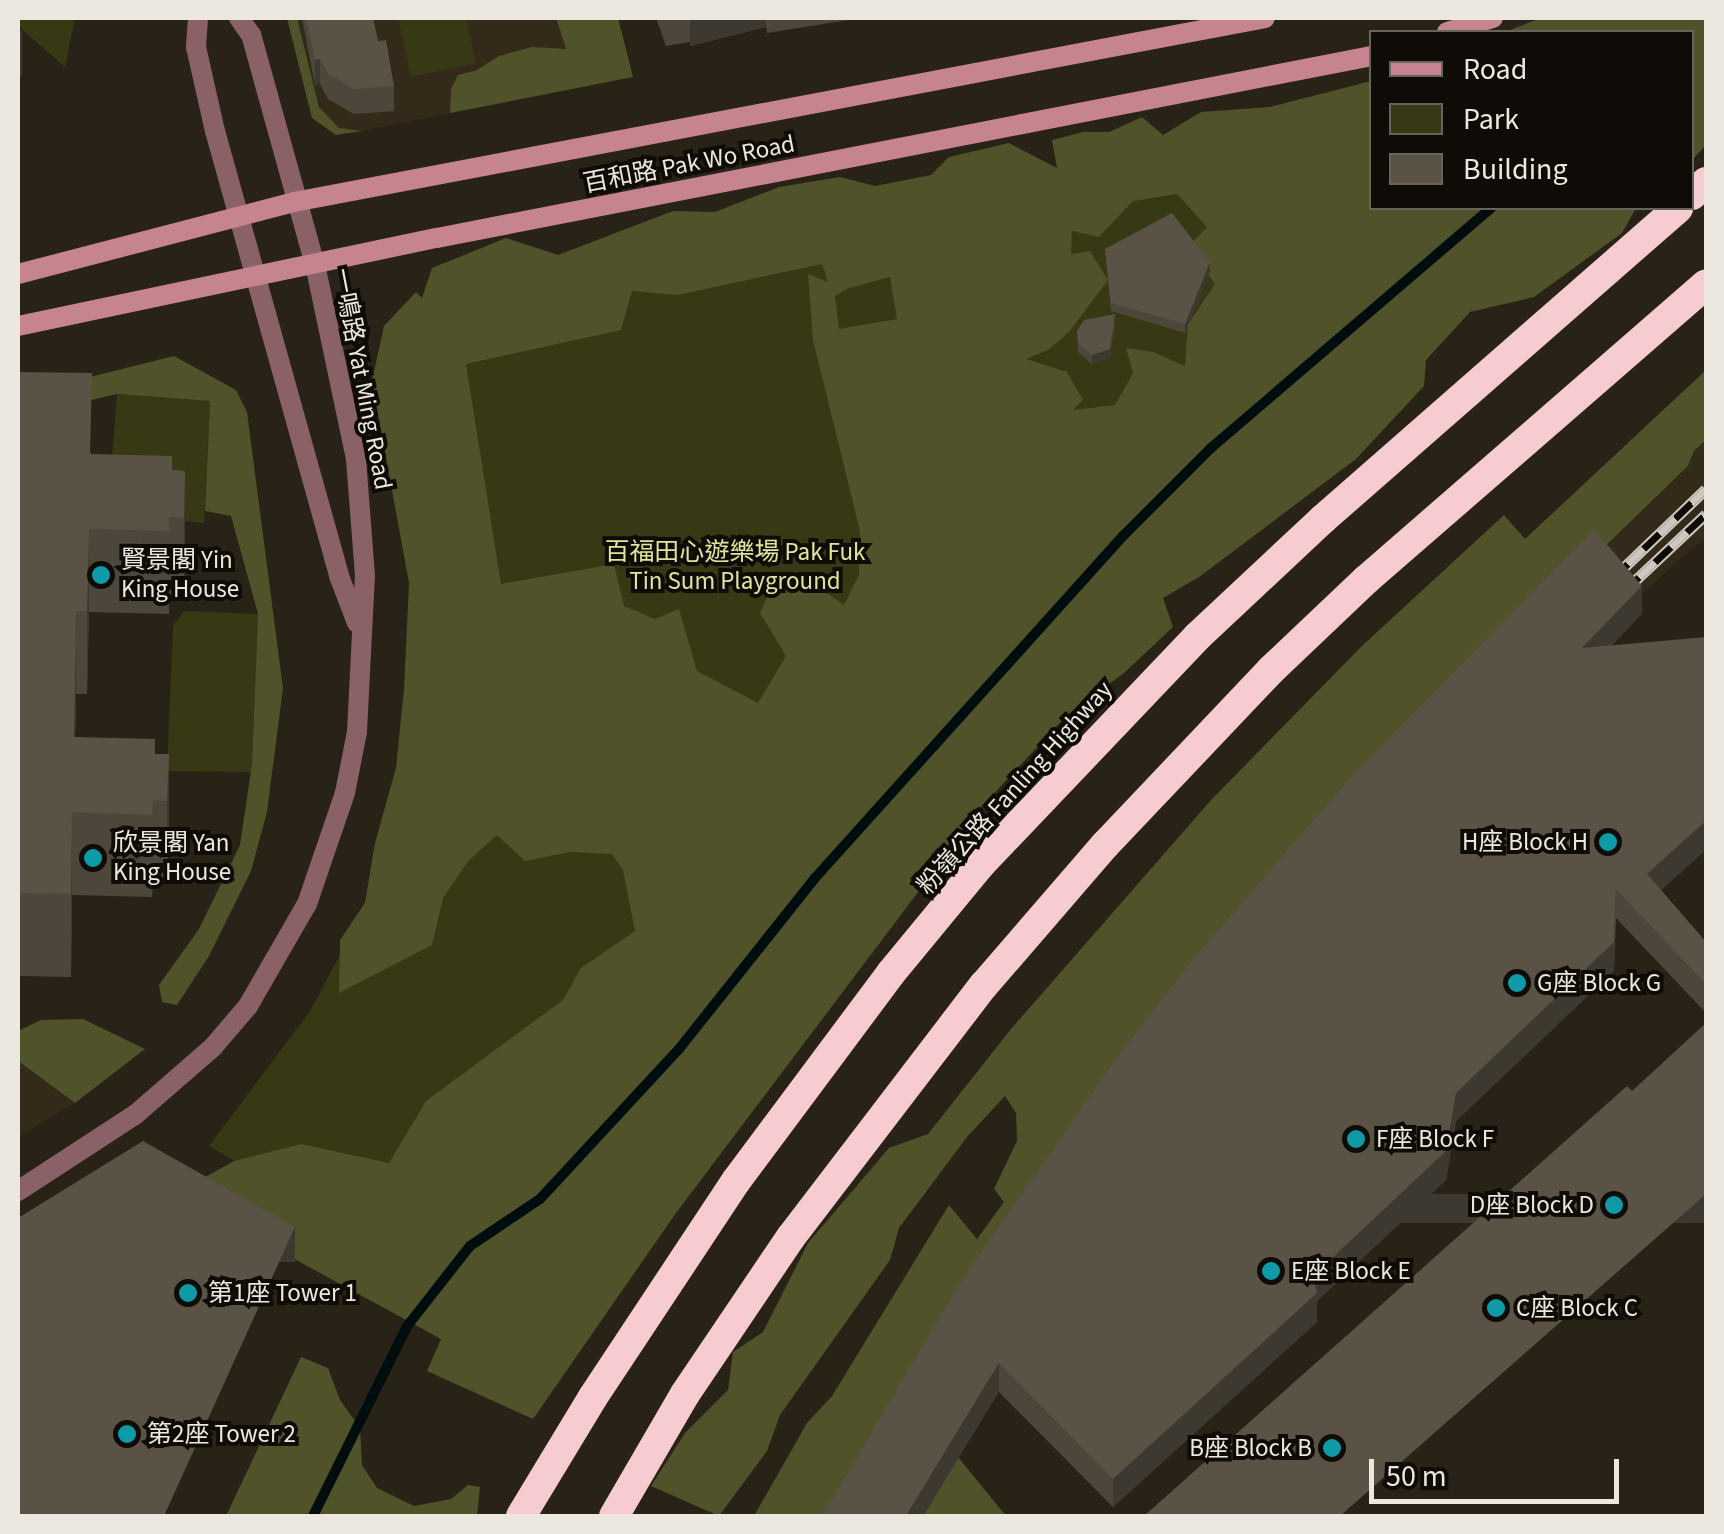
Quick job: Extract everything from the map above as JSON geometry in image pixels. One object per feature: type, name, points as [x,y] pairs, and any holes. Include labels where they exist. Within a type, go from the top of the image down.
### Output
[{"type":"highway","name":"粉嶺公路 Fanling Highway","points":[[520,1516],[665,1284],[747,1166],[880,988],[980,865],[1198,636],[1322,519],[1676,210]]},
{"type":"highway","points":[[614,1516],[686,1394],[791,1237],[984,984],[1105,845],[1271,670],[1367,579],[1706,284]]},
{"type":"main road","name":"百和路 Pak Wo Road","points":[[18,274],[294,202],[1265,18]]},
{"type":"main road","points":[[1454,30],[1493,18]]},
{"type":"main road","name":"百和路 Pak Wo Road","points":[[18,326],[1369,57]]},
{"type":"street","name":"一鳴路 Yat Ming Road","points":[[198,18],[196,47],[240,216],[338,576],[360,628]]},
{"type":"street","name":"一鳴路 Yat Ming Road","points":[[18,1191],[136,1114],[177,1080],[213,1046],[262,986],[308,904],[345,794],[357,732],[365,576],[356,459],[315,264],[294,202],[251,36],[239,18]]},
{"type":"shaded area","points":[[297,18],[618,18],[633,77],[362,131],[339,128],[320,111]]},
{"type":"shaded area","points":[[1706,440],[1706,537],[1632,602],[1594,557],[1688,467],[1694,452]]},
{"type":"shaded area","points":[[18,1061],[75,1103],[18,1137]]},
{"type":"green space","points":[[18,18],[75,18],[65,67],[18,26]]},
{"type":"green space","points":[[287,18],[297,18],[319,107],[339,128],[362,131],[336,135],[312,118]]},
{"type":"green space","points":[[398,18],[466,18],[476,63],[411,77]]},
{"type":"green space","points":[[556,18],[618,18],[633,77],[450,113],[451,89],[458,75],[477,70],[499,56],[532,47],[566,49]]},
{"type":"green space","points":[[1541,18],[1706,18],[1706,145],[1694,158],[1694,30],[1510,30]]},
{"type":"green space","name":"百福田心遊樂場 Pak Fuk Tin Sum Playground","points":[[1369,82],[1369,210],[1635,210],[1622,233],[1534,297],[1470,312],[1426,360],[1424,386],[1356,459],[1199,577],[1163,598],[1173,627],[1124,673],[1067,715],[986,802],[676,1213],[533,1419],[427,1371],[441,1339],[175,1194],[234,1161],[301,1144],[389,1163],[426,1101],[563,1000],[581,968],[635,931],[623,870],[612,854],[570,852],[525,861],[497,835],[469,860],[443,898],[432,945],[339,993],[340,940],[365,903],[375,843],[396,768],[404,689],[409,583],[372,381],[384,326],[416,292],[422,298],[432,268],[506,238],[558,255],[673,211],[715,212],[779,187],[840,177],[875,186],[931,175],[949,157],[1009,143],[1057,168],[1052,140],[1083,132],[1109,132],[1142,117],[1163,135],[1201,112],[1270,107]],"holes":[[[1177,194],[1207,227],[1188,247],[1215,284],[1188,324],[1185,366],[1153,352],[1126,348],[1133,373],[1115,405],[1073,410],[1083,400],[1067,372],[1026,359],[1048,350],[1069,332],[1108,280],[1090,251],[1071,254],[1072,231],[1099,237],[1133,201]],[[822,264],[828,282],[808,274],[813,340],[860,531],[859,575],[844,605],[817,586],[775,580],[760,613],[786,656],[758,703],[697,671],[679,609],[655,619],[624,606],[614,564],[501,584],[466,364],[621,330],[632,291],[677,295]],[[890,277],[897,319],[839,329],[835,296]]]},
{"type":"green space","name":"百福田心遊樂場 Pak Fuk Tin Sum Playground","points":[[1061,178],[1371,210],[1284,469],[1138,602],[546,1347],[209,1146],[310,1011],[359,919],[406,779],[416,573],[389,347]]},
{"type":"green space","points":[[174,356],[236,390],[247,412],[283,688],[267,812],[251,871],[209,956],[177,1005],[162,1002],[159,985],[199,929],[240,845],[252,764],[258,614],[231,516],[205,511],[210,401],[117,394],[70,405],[18,395]]},
{"type":"green space","points":[[1706,370],[1706,440],[1694,451],[1688,466],[1594,557],[838,1516],[754,1516],[807,1423],[832,1396],[949,1205],[977,1239],[1004,1202],[994,1189],[1017,1141],[1016,1113],[1005,1096],[967,1137],[899,1228],[890,1260],[780,1415],[767,1451],[719,1516],[651,1486],[685,1433],[728,1390],[733,1352],[763,1332],[808,1243],[889,1148],[928,1134],[1011,1029],[1212,799],[1363,645],[1504,515],[1525,539]]},
{"type":"green space","points":[[117,394],[210,401],[204,523],[122,516],[109,496]]},
{"type":"green space","points":[[184,611],[258,614],[252,772],[167,771],[173,626]]},
{"type":"green space","points":[[83,1019],[145,1049],[75,1103],[18,1061],[18,1031],[41,1020]]},
{"type":"green space","points":[[301,1357],[328,1368],[340,1400],[360,1428],[362,1465],[377,1488],[414,1506],[451,1499],[468,1485],[480,1487],[477,1516],[226,1516]]},
{"type":"green space","points":[[958,1457],[1006,1516],[923,1516]]},
{"type":"building","points":[[306,18],[373,18],[378,41],[386,40],[394,86],[354,89],[328,74],[320,59],[315,60]]},
{"type":"building","points":[[1172,213],[1210,262],[1185,324],[1111,303],[1105,249]]},
{"type":"building","points":[[1115,314],[1110,349],[1092,355],[1078,343],[1077,331],[1084,320]]},
{"type":"building","points":[[18,372],[92,373],[90,454],[172,456],[172,470],[185,471],[184,518],[169,517],[169,531],[89,529],[87,611],[76,611],[74,737],[155,739],[155,754],[169,754],[167,801],[153,800],[152,815],[72,812],[71,894],[18,893]]},
{"type":"building","points":[[1594,529],[1642,586],[1582,648],[1706,637],[1706,821],[1647,874],[1706,942],[1706,984],[1616,889],[1614,942],[1456,1093],[1446,1151],[1313,1276],[1317,1293],[1113,1479],[999,1363],[906,1516],[822,1516],[961,1281],[1118,1056],[1194,958],[1352,776]]},
{"type":"building","points":[[1706,1023],[1706,1194],[1340,1516],[1144,1516],[1627,1086],[1632,1091]]},
{"type":"building","points":[[143,1141],[295,1227],[164,1516],[18,1516],[18,1218]]},
{"type":"waterway","points":[[313,1516],[408,1325],[470,1246],[540,1199],[679,1049],[815,878],[1124,535],[1211,448],[1489,210]]},
{"type":"railway","points":[[1612,579],[1706,489]]},
{"type":"railway","points":[[1623,592],[1706,514]]},
{"type":"place","name":"賢景閣 Yin King House","points":[[101,575]]},
{"type":"place","name":"H座 Block H","points":[[1608,842]]},
{"type":"place","name":"欣景閣 Yan King House","points":[[93,858]]},
{"type":"place","name":"G座 Block G","points":[[1517,983]]},
{"type":"place","name":"F座 Block F","points":[[1356,1139]]},
{"type":"place","name":"D座 Block D","points":[[1614,1205]]},
{"type":"place","name":"E座 Block E","points":[[1271,1271]]},
{"type":"place","name":"第1座 Tower 1","points":[[188,1293]]},
{"type":"place","name":"C座 Block C","points":[[1496,1308]]},
{"type":"place","name":"第2座 Tower 2","points":[[127,1434]]},
{"type":"place","name":"B座 Block B","points":[[1332,1448]]}]
